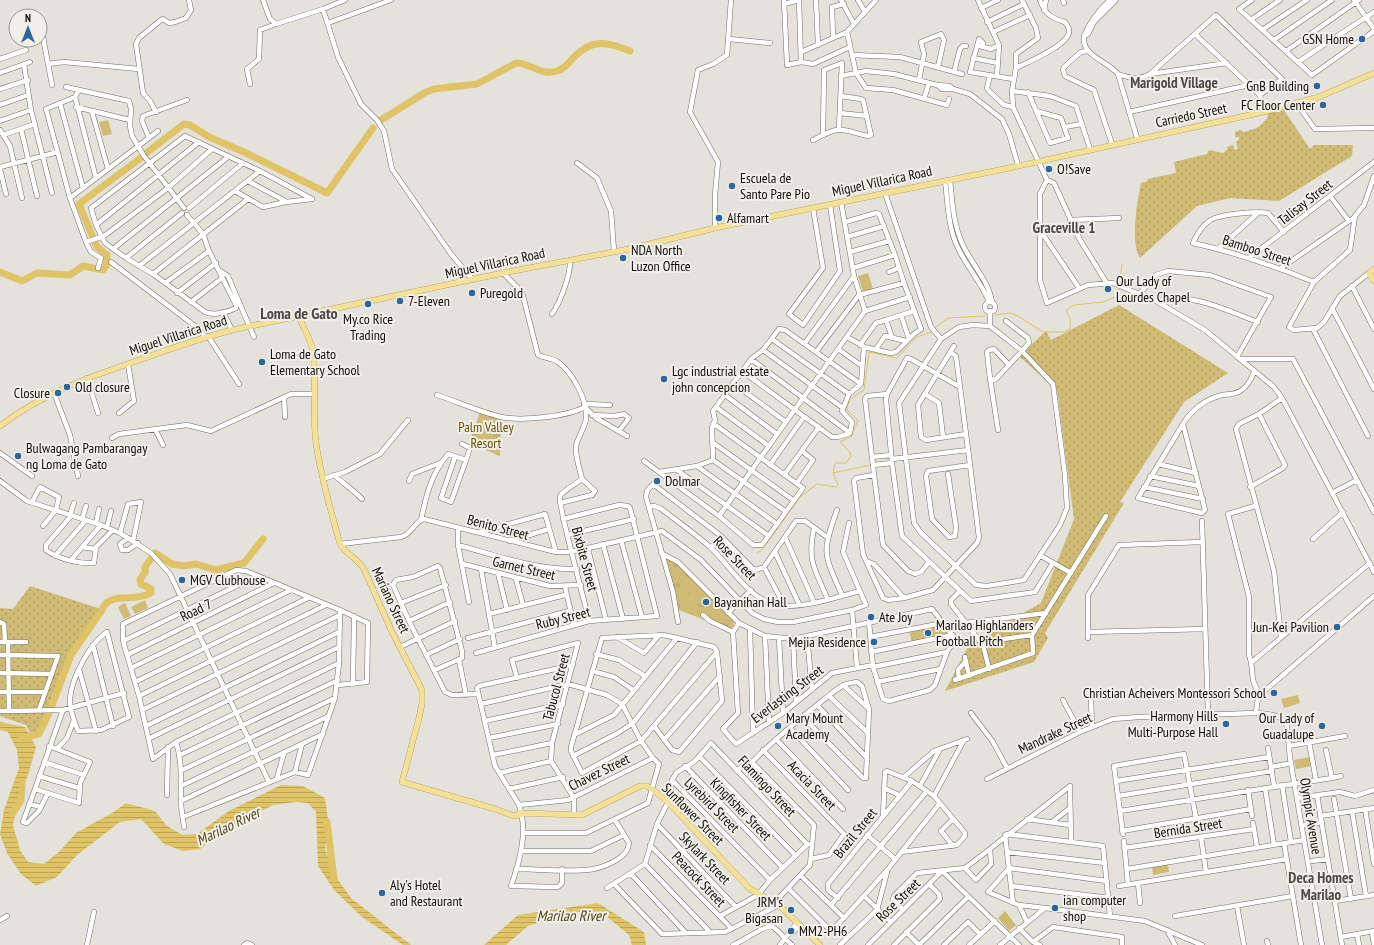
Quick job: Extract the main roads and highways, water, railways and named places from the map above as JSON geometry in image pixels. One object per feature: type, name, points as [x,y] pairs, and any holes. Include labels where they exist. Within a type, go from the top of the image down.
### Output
[{"type":"main road","name":"Carriedo Street","points":[[1009,168],[1137,138],[1297,104],[1335,91],[1374,73]]},
{"type":"main road","name":"Miguel Villarica Road","points":[[0,426],[18,413],[54,393],[87,378],[207,336],[250,325],[614,251],[715,228],[1009,168]]},
{"type":"main road","points":[[1372,271],[1374,281]]},
{"type":"main road","name":"Mariano Street","points":[[299,316],[308,335],[313,351],[314,426],[323,479],[340,544],[344,550],[360,563],[364,569],[400,647],[420,684],[422,698],[419,718],[402,782]]},
{"type":"main road","name":"Sunflower Street","points":[[402,782],[505,812],[521,814],[574,815],[587,813],[640,786],[647,786],[668,802],[750,890],[777,904],[799,924],[817,944]]},
{"type":"water","points":[[0,722],[25,727],[36,747],[17,805],[13,825],[20,850],[28,862],[44,864],[60,851],[76,833],[112,813],[126,803],[155,811],[166,825],[182,835],[197,834],[229,811],[281,785],[303,786],[325,798],[329,826],[325,849],[334,874],[351,898],[411,945],[403,945],[362,917],[334,890],[318,866],[316,812],[308,803],[296,802],[273,805],[249,817],[200,849],[183,851],[164,844],[141,819],[120,822],[77,855],[57,877],[36,886],[21,874],[7,853],[0,834],[4,810],[19,768],[17,750],[8,732],[0,730]]},
{"type":"water","points":[[598,903],[644,932],[646,945],[632,945],[629,935],[606,916],[578,912],[528,926],[506,945],[484,945],[518,915]]},
{"type":"waterway","points":[[381,120],[426,92],[434,89],[477,84],[516,63],[527,65],[540,71],[551,72],[562,69],[581,51],[594,44],[614,45],[630,51]]},
{"type":"waterway","points":[[145,154],[184,124],[190,125],[209,137],[244,152],[327,193],[373,128]]},
{"type":"waterway","points":[[0,272],[22,281],[37,273],[70,275],[83,266],[103,270],[106,266],[107,255],[97,247],[79,204],[142,157]]},
{"type":"waterway","points":[[1120,282],[1122,264]]},
{"type":"waterway","points":[[995,315],[1010,313],[1018,316],[1043,332],[1064,332],[1070,329],[1070,320],[1066,311],[1073,305],[1103,302],[1117,296],[1119,289]]},
{"type":"waterway","points":[[935,328],[948,318],[985,316]]},
{"type":"waterway","points":[[757,553],[762,550],[800,497],[817,484],[836,487],[838,485],[835,479],[834,466],[836,463],[846,463],[851,456],[850,452],[841,443],[841,441],[851,437],[858,420],[847,410],[847,406],[852,398],[864,390],[869,352],[897,358],[917,337],[931,332]]},
{"type":"waterway","points":[[833,473],[871,465]]},
{"type":"waterway","points":[[51,708],[71,655],[105,604],[116,599],[144,596],[151,593],[151,589],[141,584],[140,579],[145,573],[145,567],[155,553],[172,564],[184,566],[196,564],[216,570],[244,563],[263,539]]},
{"type":"waterway","points":[[21,739],[39,734],[49,713]]},
{"type":"waterway","name":"Marilao River","points":[[12,814],[21,800],[22,785]]},
{"type":"waterway","name":"Marilao River","points":[[327,822],[334,879]]},
{"type":"place","name":"GSN Home","points":[[1362,39]]},
{"type":"place","name":"GnB Building","points":[[1317,86]]},
{"type":"place","name":"FC Floor Center","points":[[1323,105]]},
{"type":"place","name":"O!Save","points":[[1049,169]]},
{"type":"place","name":"Escuela de Santo Pare Pio","points":[[732,186]]},
{"type":"place","name":"Alfamart","points":[[719,218]]},
{"type":"place","name":"NDA North Luzon Office","points":[[623,258]]},
{"type":"place","name":"Our Lady of Lourdes Chapel","points":[[1108,289]]},
{"type":"place","name":"Puregold","points":[[472,293]]},
{"type":"place","name":"7-Eleven","points":[[400,301]]},
{"type":"place","name":"My.co Rice Trading","points":[[368,304]]},
{"type":"place","name":"Loma de Gato Elementary School","points":[[262,362]]},
{"type":"place","name":"Lgc industrial estate john concepcion","points":[[664,379]]},
{"type":"place","name":"Old closure","points":[[67,387]]},
{"type":"place","name":"Closure","points":[[58,393]]},
{"type":"place","name":"Bulwagang Pambarangay ng Loma de Gato","points":[[18,456]]},
{"type":"place","name":"Dolmar","points":[[657,481]]},
{"type":"place","name":"MGV Clubhouse","points":[[182,580]]},
{"type":"place","name":"Bayanihan Hall","points":[[706,602]]},
{"type":"place","name":"Ate Joy","points":[[871,617]]},
{"type":"place","name":"Jun-Kei Pavilion","points":[[1337,627]]},
{"type":"place","name":"Marilao Highlanders Football Pitch","points":[[928,633]]},
{"type":"place","name":"Mejia Residence","points":[[874,642]]},
{"type":"place","name":"Christian Acheivers Montessori School","points":[[1274,693]]},
{"type":"place","name":"Harmony Hills Multi-Purpose Hall","points":[[1226,724]]},
{"type":"place","name":"Mary Mount Academy","points":[[778,726]]},
{"type":"place","name":"Our Lady of Guadalupe","points":[[1322,726]]},
{"type":"place","name":"Aly's Hotel and Restaurant","points":[[382,893]]},
{"type":"place","name":"ian computer shop","points":[[1055,908]]},
{"type":"place","name":"JRM's Bigasan","points":[[791,910]]},
{"type":"place","name":"MM2-PH6","points":[[791,931]]},
{"type":"district","name":"Marigold Village","points":[[1174,82]]},
{"type":"district","name":"Graceville 1","points":[[1064,227]]},
{"type":"district","name":"Loma de Gato","points":[[299,313]]},
{"type":"district","name":"Deca Homes Marilao","points":[[1321,886]]},
{"type":"park label","name":"Palm Valley Resort","points":[[486,436]]}]
